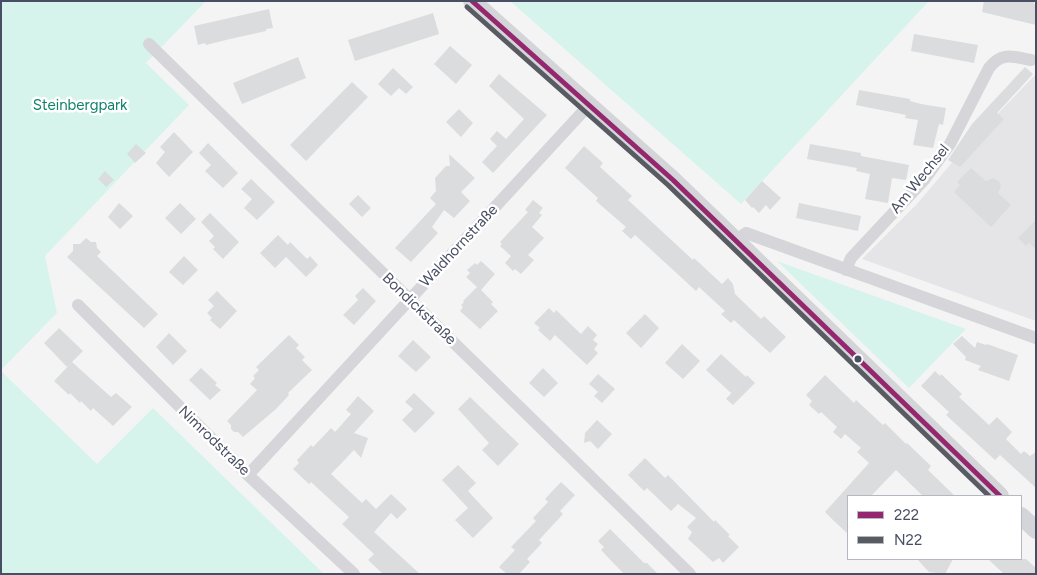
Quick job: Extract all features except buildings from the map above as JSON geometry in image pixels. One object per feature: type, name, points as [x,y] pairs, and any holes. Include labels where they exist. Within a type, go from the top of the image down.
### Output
[{"type":"main road","points":[[472,1],[673,180],[999,495]]},
{"type":"street","name":"Bondickstraße","points":[[149,44],[690,574]]},
{"type":"street","name":"Am Wechsel","points":[[846,270],[851,258],[924,180],[950,144],[989,68],[996,60],[1005,56],[1031,60]]},
{"type":"street","name":"Waldhornstraße","points":[[248,475],[588,105]]},
{"type":"street","points":[[735,241],[746,232],[1036,338]]},
{"type":"street","name":"Nimrodstraße","points":[[78,305],[248,475],[354,574]]},
{"type":"shaded area","points":[[1036,74],[1036,321],[862,259],[916,205],[961,152]]},
{"type":"green space","name":"Steinbergpark","points":[[1,1],[206,1],[146,63],[189,105],[45,256],[57,313],[1,370]]},
{"type":"green space","points":[[510,1],[929,1],[741,204]]},
{"type":"green space","points":[[777,261],[966,329],[909,388]]},
{"type":"green space","points":[[1,371],[97,464],[153,408],[324,574],[1,574]]},
{"type":"transit line","name":"222","points":[[472,1],[673,180],[999,495]]},
{"type":"transit line","name":"N22","points":[[467,7],[668,185],[988,495]]}]
